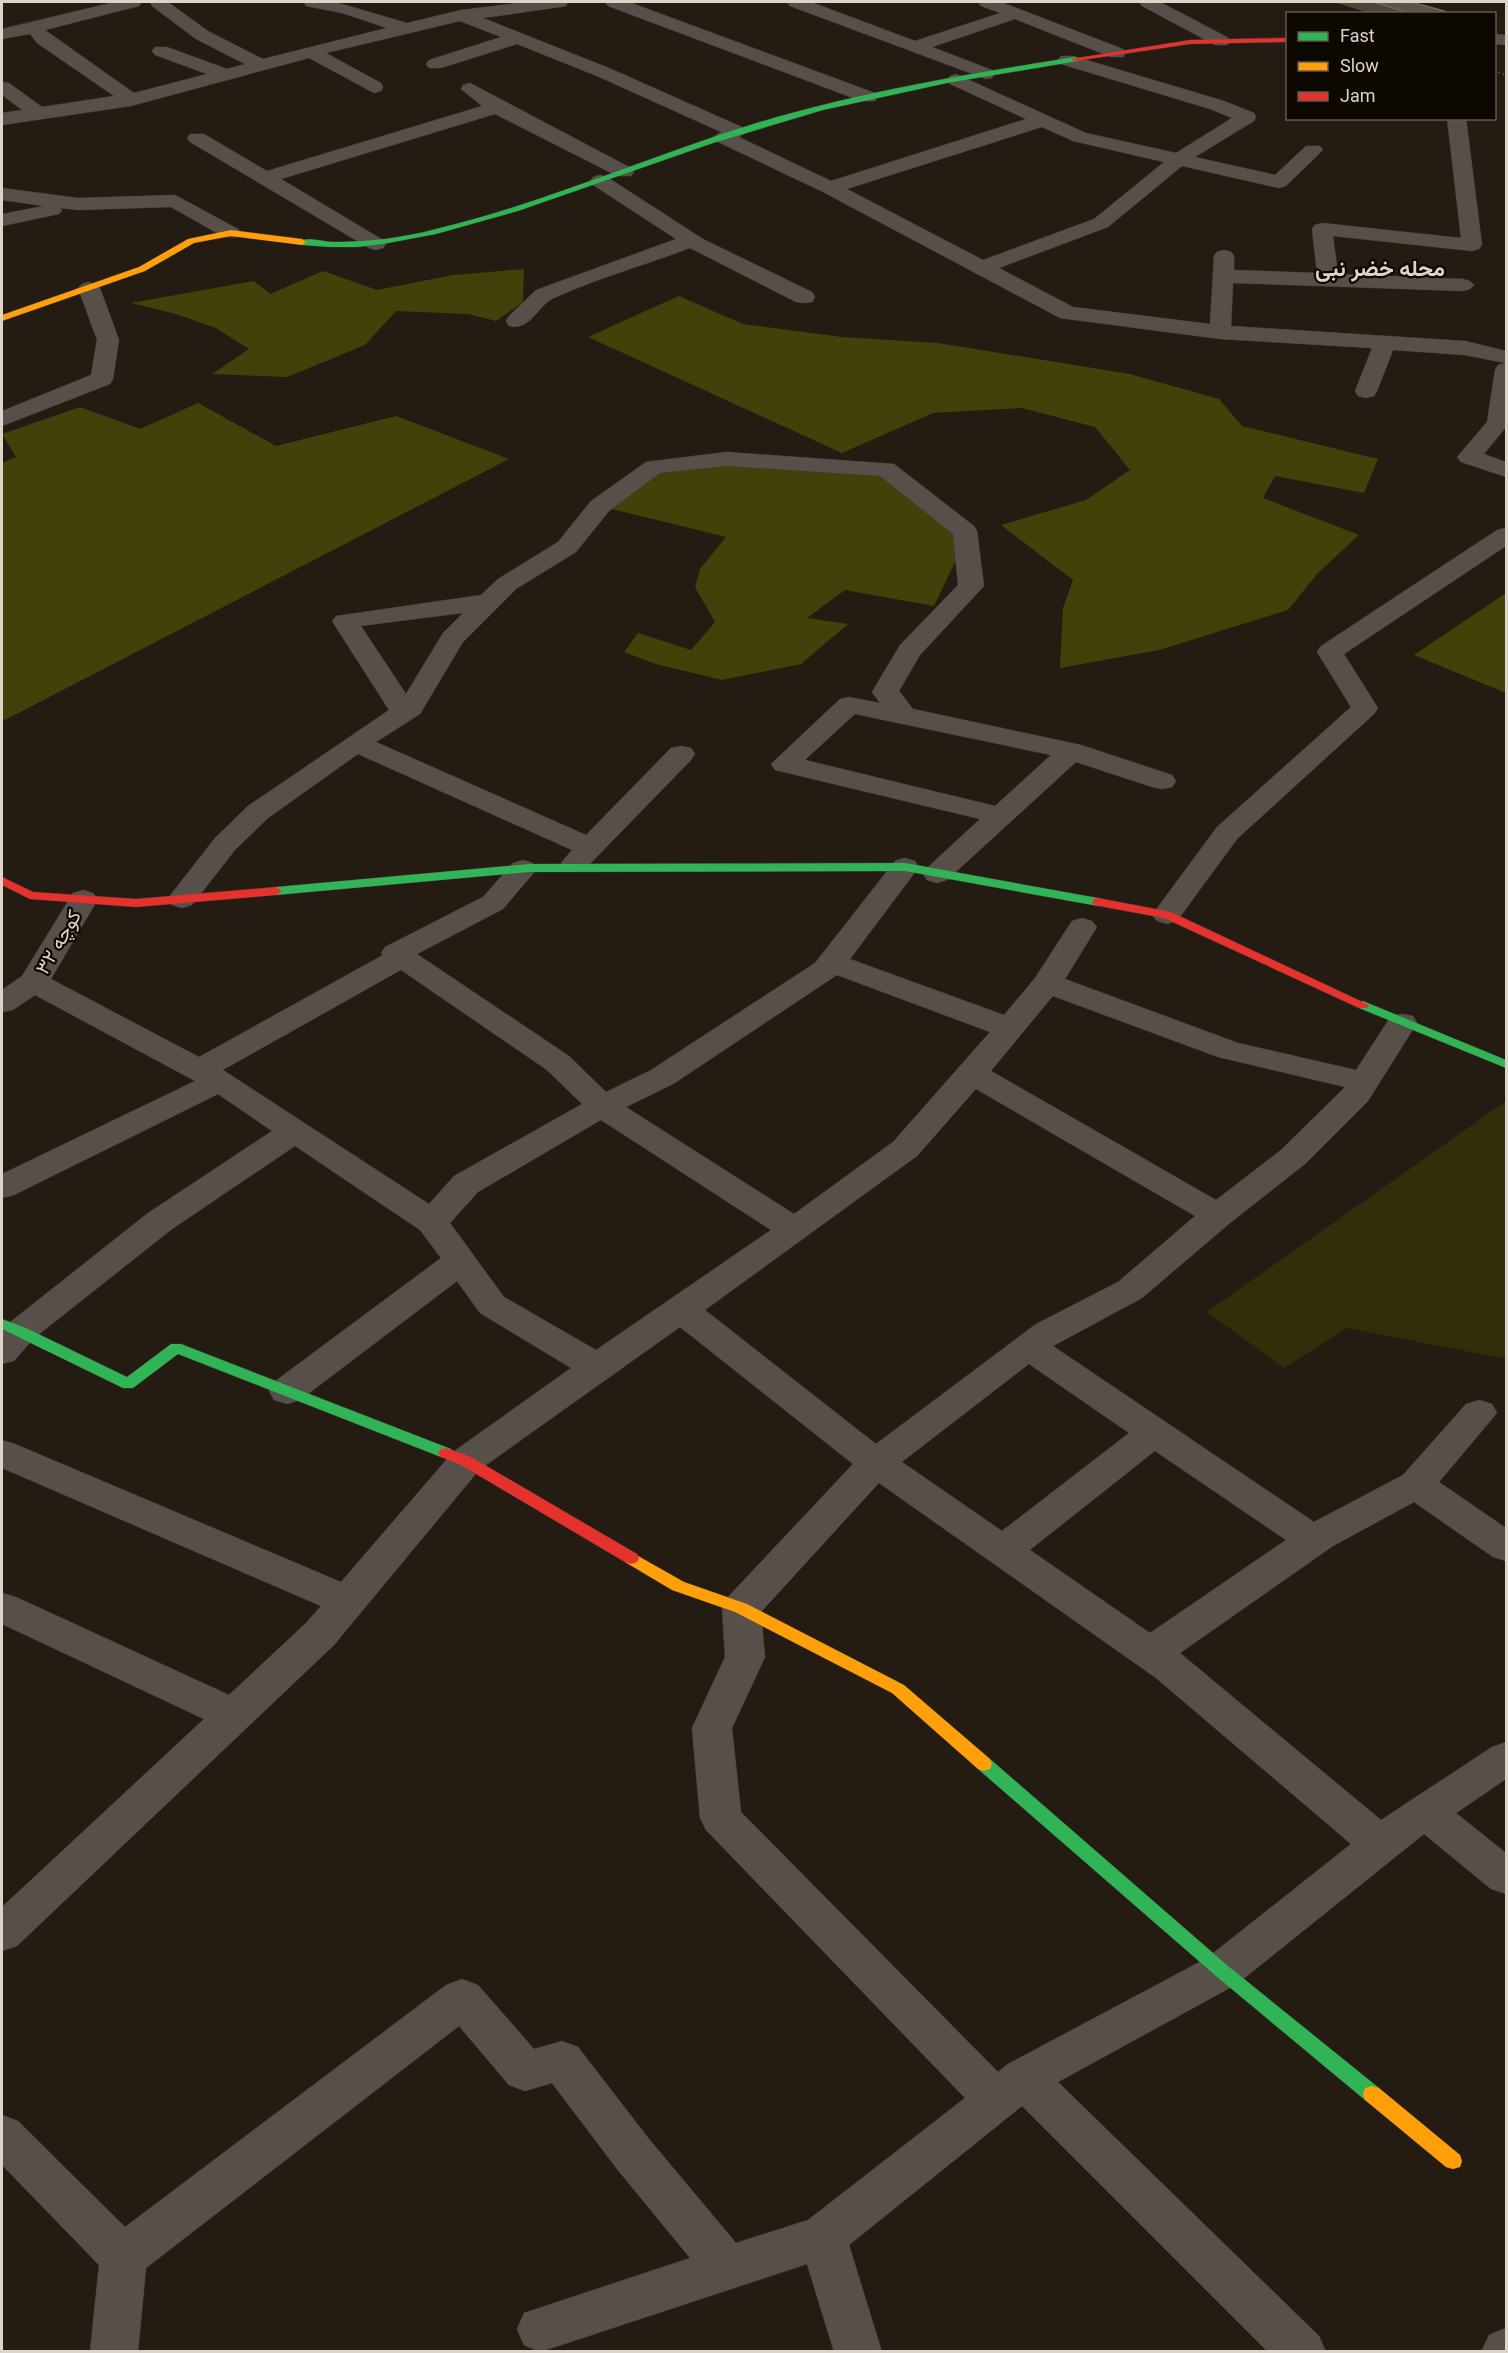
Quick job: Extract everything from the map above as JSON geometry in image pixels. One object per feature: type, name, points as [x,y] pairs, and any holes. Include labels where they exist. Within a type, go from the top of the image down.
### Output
[{"type":"street","points":[[2,34],[34,28],[96,5],[133,2]]},
{"type":"street","points":[[158,2],[202,34],[262,66]]},
{"type":"street","points":[[312,2],[345,9],[408,28]]},
{"type":"street","points":[[2,119],[130,99],[461,15],[560,2]]},
{"type":"street","points":[[614,2],[868,97]]},
{"type":"street","points":[[796,2],[986,74]]},
{"type":"street","points":[[987,2],[1117,53]]},
{"type":"street","points":[[1148,2],[1221,41]]},
{"type":"street","points":[[915,47],[1017,13]]},
{"type":"street","points":[[461,15],[603,72],[730,134],[1068,313],[1220,332],[1464,348],[1506,357]]},
{"type":"street","points":[[34,28],[43,39],[130,99]]},
{"type":"street","points":[[435,63],[517,38]]},
{"type":"street","points":[[2,318],[142,269],[191,241],[231,233],[314,244],[376,244],[439,233],[600,181],[730,134],[824,106],[986,74],[1190,42],[1286,40]]},
{"type":"street","points":[[161,51],[226,75]]},
{"type":"street","points":[[311,52],[374,87]]},
{"type":"street","points":[[980,268],[1101,223],[1179,159],[1247,117],[1216,105],[1067,60]]},
{"type":"street","points":[[956,80],[1080,137],[1279,182],[1313,150]]},
{"type":"street","points":[[2,87],[38,113]]},
{"type":"street","points":[[470,90],[497,107],[624,172]]},
{"type":"street","points":[[264,178],[497,107]]},
{"type":"street","points":[[830,188],[1043,120]]},
{"type":"street","points":[[1328,280],[1322,229],[1472,245],[1456,120]]},
{"type":"street","points":[[197,138],[376,244]]},
{"type":"street","points":[[600,181],[693,240],[804,297]]},
{"type":"street","points":[[2,194],[78,204],[176,201],[231,233]]},
{"type":"street","points":[[2,220],[78,204]]},
{"type":"street","points":[[517,321],[544,295],[693,240]]},
{"type":"street","points":[[1220,332],[1223,266],[1328,280],[1463,285]]},
{"type":"street","points":[[2,419],[102,379],[108,340],[89,288]]},
{"type":"street","points":[[1366,391],[1385,343]]},
{"type":"street","points":[[1506,370],[1498,423],[1469,456],[1506,470]]},
{"type":"street","points":[[182,899],[225,844],[258,813],[356,743],[411,708],[452,638],[488,602],[507,584],[567,547],[600,506],[654,467],[727,459],[886,470],[965,531],[972,586],[909,651],[885,692],[904,715]]},
{"type":"street","points":[[1167,915],[1227,833],[1365,708],[1330,652],[1506,535]]},
{"type":"street","points":[[404,712],[345,621],[488,602]]},
{"type":"street","points":[[1000,816],[785,764],[849,705],[1071,751],[1162,781]]},
{"type":"street","points":[[356,743],[590,847]]},
{"type":"street","points":[[937,874],[1071,751]]},
{"type":"street","points":[[570,868],[681,754]]},
{"type":"street","points":[[432,1222],[466,1184],[602,1106],[662,1077],[826,969],[905,867]]},
{"type":"street","points":[[2,881],[30,895],[136,903],[523,869],[905,867],[1167,915],[1402,1023],[1506,1064]]},
{"type":"street","points":[[523,869],[493,903],[396,953],[558,1063],[602,1106],[795,1230]]},
{"type":"street","name":"کوچه ۳۲","points":[[2,1003],[34,982],[83,899]]},
{"type":"street","points":[[2,1933],[320,1634],[466,1461],[795,1230],[905,1149],[972,1074],[1047,983],[1082,927]]},
{"type":"street","points":[[2,1187],[209,1075],[402,957]]},
{"type":"street","points":[[831,962],[1009,1028]]},
{"type":"street","points":[[34,982],[209,1075],[432,1222],[492,1305],[597,1367]]},
{"type":"street","points":[[1047,983],[1229,1050],[1365,1082]]},
{"type":"street","points":[[1302,2352],[1010,2089],[721,1818],[712,1728],[745,1657],[741,1608],[876,1463],[1048,1332],[1130,1290],[1218,1215],[1293,1157],[1357,1094],[1402,1023]]},
{"type":"street","points":[[972,1074],[1218,1215]]},
{"type":"street","points":[[8,1336],[160,1221],[294,1131]]},
{"type":"street","points":[[287,1391],[460,1262]]},
{"type":"street","points":[[681,1310],[876,1463],[1180,1675],[1380,1844]]},
{"type":"street","points":[[8,1336],[128,1384],[176,1348],[466,1461],[678,1586],[741,1608],[897,1689],[1222,1971],[1453,2161]]},
{"type":"street","points":[[1029,1347],[1313,1540],[1416,1484],[1479,1413]]},
{"type":"street","points":[[1003,1551],[1154,1432]]},
{"type":"street","points":[[2,1453],[347,1601]]},
{"type":"street","points":[[1416,1484],[1506,1547]]},
{"type":"street","points":[[1151,1653],[1323,1534]]},
{"type":"street","points":[[2,1607],[234,1714]]},
{"type":"street","points":[[541,2330],[823,2237],[1010,2089],[1222,1971],[1380,1844],[1506,1758]]},
{"type":"street","points":[[1426,1812],[1506,1877]]},
{"type":"street","points":[[114,2352],[123,2256],[462,1998],[525,2071],[562,2061],[633,2154],[727,2268]]},
{"type":"street","points":[[2,2135],[123,2256]]},
{"type":"street","points":[[823,2237],[858,2352]]},
{"type":"shaded area","points":[[524,269],[523,302],[496,321],[468,314],[396,311],[365,345],[287,377],[212,374],[249,349],[216,328],[176,314],[131,303],[254,281],[270,294],[323,271],[377,290],[453,275]]},
{"type":"shaded area","points":[[679,296],[743,324],[842,337],[938,343],[1130,374],[1219,399],[1242,426],[1378,459],[1364,493],[1275,476],[1263,498],[1359,535],[1318,573],[1288,610],[1159,650],[1060,668],[1063,608],[1073,580],[1001,525],[1086,500],[1130,470],[1095,427],[1022,408],[933,413],[842,453],[588,337]]},
{"type":"shaded area","points":[[198,403],[276,446],[396,416],[509,459],[5,720],[2,719],[2,463],[16,457],[2,434],[80,407],[140,429]]},
{"type":"shaded area","points":[[727,459],[886,469],[966,539],[934,606],[845,590],[807,618],[848,624],[801,664],[722,680],[656,664],[624,652],[638,633],[691,650],[715,622],[695,587],[700,569],[726,537],[600,506],[654,467]]},
{"type":"shaded area","points":[[1506,593],[1506,693],[1414,655]]},
{"type":"shaded area","points":[[1506,1101],[1506,1359],[1347,1328],[1284,1368],[1207,1312]]},
{"type":"building","points":[[1374,2],[1411,2],[1444,11],[1442,12],[1406,12]]},
{"type":"traffic: fast","points":[[302,242],[357,244],[410,238],[436,232],[543,200],[779,119],[863,98],[1075,59]]},
{"type":"traffic: fast","points":[[276,891],[529,868],[905,867],[1098,902]]},
{"type":"traffic: fast","points":[[1363,1005],[1506,1064]]},
{"type":"traffic: fast","points":[[2,1324],[21,1331],[128,1384],[176,1348],[446,1453]]},
{"type":"traffic: fast","points":[[984,1764],[1222,1971],[1372,2094]]},
{"type":"traffic: slow","points":[[2,318],[142,269],[191,241],[231,233],[302,242]]},
{"type":"traffic: slow","points":[[631,1558],[678,1586],[741,1608],[898,1689],[984,1764]]},
{"type":"traffic: slow","points":[[1372,2094],[1453,2161]]},
{"type":"traffic: jam","points":[[1075,59],[1190,42],[1286,40]]},
{"type":"traffic: jam","points":[[2,881],[30,895],[136,903],[276,891]]},
{"type":"traffic: jam","points":[[1098,902],[1167,915],[1363,1005]]},
{"type":"traffic: jam","points":[[446,1453],[466,1461],[631,1558]]},
{"type":"district","name":"محله خضر نبی","points":[[1380,268]]}]
